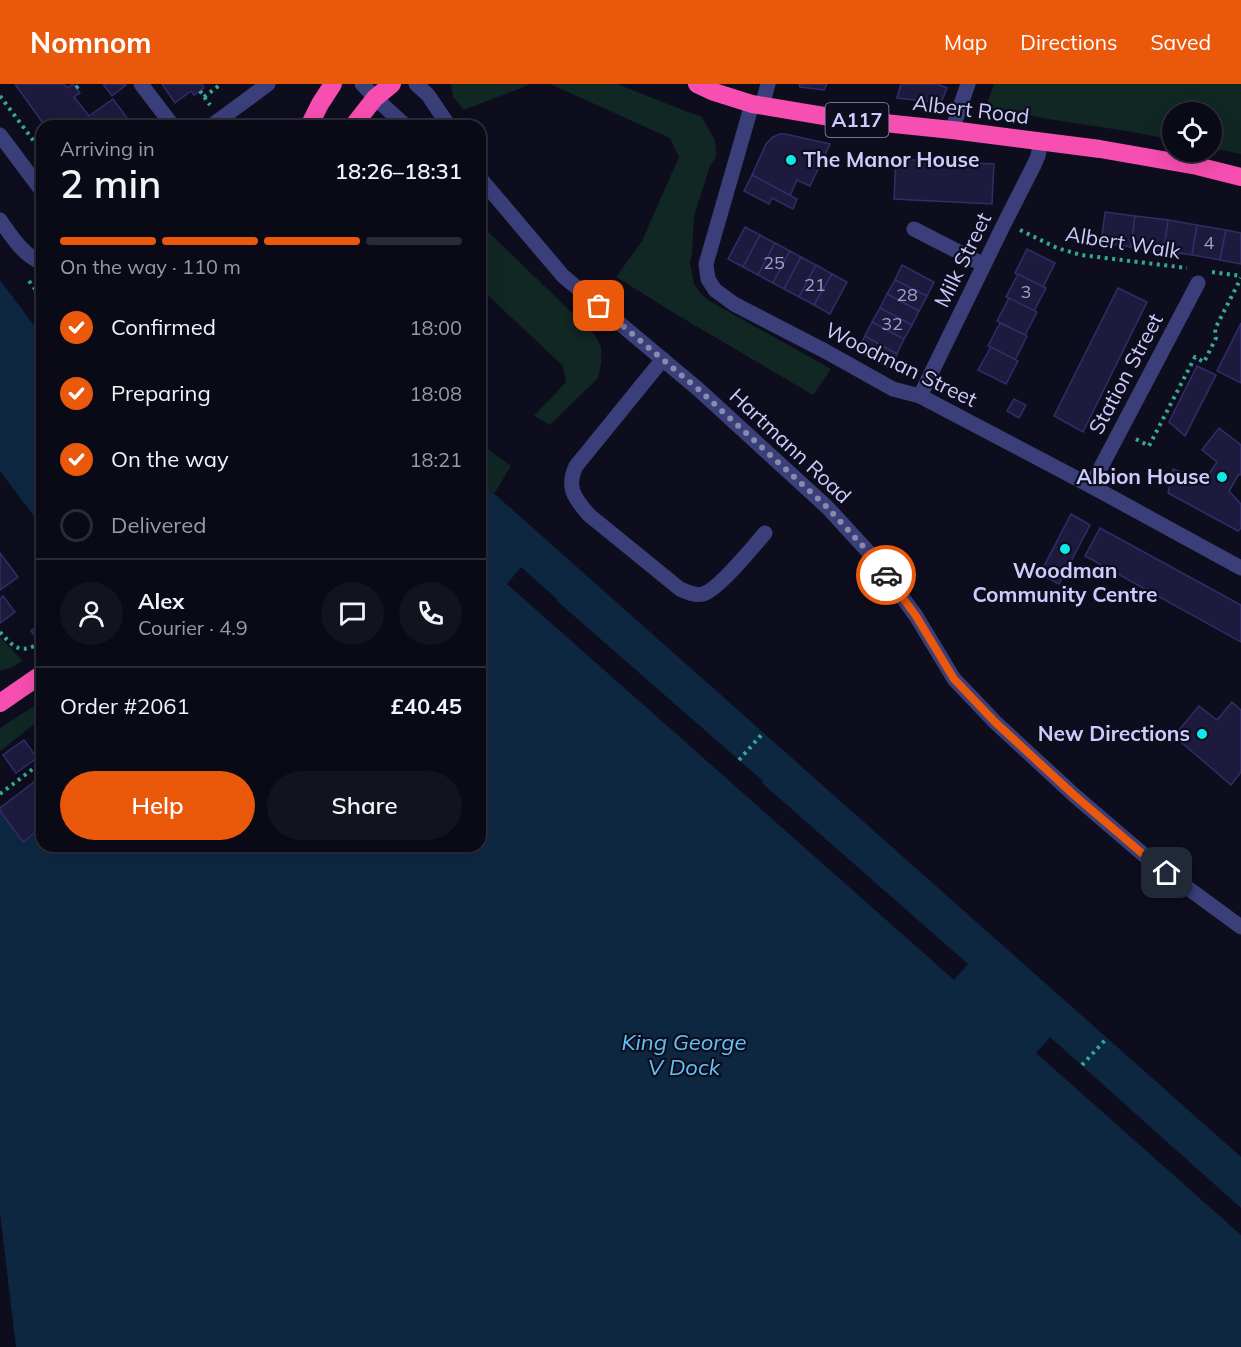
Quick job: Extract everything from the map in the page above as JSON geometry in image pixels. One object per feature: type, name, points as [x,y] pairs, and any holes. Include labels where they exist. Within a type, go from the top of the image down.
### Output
[{"type":"highway","points":[[312,120],[333,84]]},
{"type":"highway","points":[[358,120],[375,98],[392,84]]},
{"type":"highway","name":"Albert Road","points":[[697,84],[714,92],[757,105],[836,118],[1100,149],[1197,166],[1241,177]]},
{"type":"highway","points":[[0,703],[36,678]]},
{"type":"street","points":[[141,84],[168,120]]},
{"type":"street","points":[[220,120],[268,84]]},
{"type":"street","points":[[362,84],[399,120]]},
{"type":"street","points":[[416,84],[428,94],[445,120]]},
{"type":"street","name":"Woodman Street","points":[[768,84],[757,105],[706,264],[708,279],[715,290],[734,304],[893,389],[920,396],[1241,568]]},
{"type":"street","points":[[952,130],[968,84]]},
{"type":"street","points":[[0,135],[36,183]]},
{"type":"street","name":"Milk Street","points":[[920,396],[1034,165],[1041,141]]},
{"type":"street","name":"Hartmann Road","points":[[486,185],[563,276],[698,389],[827,507],[872,556],[916,616],[954,679],[995,722],[1074,795],[1151,861],[1241,927]]},
{"type":"street","points":[[0,220],[21,248],[30,258],[36,260]]},
{"type":"street","points":[[914,229],[984,265]]},
{"type":"street","name":"Station Street","points":[[1091,486],[1198,274]]},
{"type":"street","points":[[663,359],[576,466],[570,477],[574,495],[589,515],[680,589],[690,594],[702,594],[713,588],[765,533]]},
{"type":"path","points":[[76,88],[81,84]]},
{"type":"path","points":[[204,97],[221,84]]},
{"type":"path","points":[[0,96],[36,144]]},
{"type":"path","name":"Albert Walk","points":[[1005,222],[1057,249],[1081,255],[1198,274],[1241,277]]},
{"type":"path","points":[[1119,430],[1149,446],[1195,357],[1204,362],[1216,338],[1215,329],[1241,277]]},
{"type":"path","points":[[0,632],[18,648],[34,646],[36,649]]},
{"type":"path","points":[[739,760],[763,733]]},
{"type":"path","points":[[0,794],[36,767]]},
{"type":"path","points":[[1082,1065],[1107,1038]]},
{"type":"green space","points":[[451,84],[531,84],[464,110],[453,97]]},
{"type":"green space","points":[[550,84],[617,84],[701,116],[715,140],[716,157],[710,166],[694,216],[690,263],[694,284],[708,300],[831,369],[813,395],[616,277],[642,241],[679,157],[670,138]]},
{"type":"green space","points":[[994,84],[1241,84],[1241,154],[1222,150],[1222,102],[1162,102],[1162,138],[986,106]]},
{"type":"green space","points":[[486,230],[595,335],[601,347],[598,378],[550,425],[534,416],[566,382],[563,366],[486,294]]},
{"type":"green space","points":[[486,447],[511,466],[494,494],[486,487]]},
{"type":"green space","points":[[0,637],[23,661],[0,671]]},
{"type":"green space","points":[[36,705],[36,723],[0,751],[0,728]]},
{"type":"water","points":[[0,280],[36,328],[36,519],[0,471]]},
{"type":"water","name":"King George V Dock","points":[[486,486],[1241,1157],[1241,1347],[16,1347],[0,1213],[0,808],[36,781],[36,852],[486,852]]},
{"type":"pier","points":[[521,567],[968,964],[954,980],[507,584]]},
{"type":"pier","points":[[1050,1037],[1241,1208],[1241,1235],[1036,1053]]},
{"type":"building","points":[[15,84],[64,84],[67,88],[73,84],[80,93],[74,97],[89,116],[113,99],[129,120],[41,120]]},
{"type":"building","points":[[103,84],[125,84],[126,85],[112,96]]},
{"type":"building","points":[[162,84],[202,84],[204,88],[194,95],[191,91],[175,103]]},
{"type":"building","points":[[799,84],[827,84],[824,90],[800,87]]},
{"type":"building","points":[[901,84],[937,84],[947,88],[941,103],[897,98]]},
{"type":"building","name":"The Manor House","points":[[780,134],[830,144],[810,186],[797,180],[790,196],[752,175],[766,144]]},
{"type":"building","points":[[896,159],[994,164],[992,204],[894,199]]},
{"type":"building","points":[[752,175],[797,199],[793,209],[772,198],[769,204],[744,191]]},
{"type":"building","points":[[1105,212],[1135,216],[1131,247],[1101,243]]},
{"type":"building","points":[[1135,216],[1168,220],[1164,251],[1131,247]]},
{"type":"building","points":[[1168,220],[1197,225],[1192,255],[1164,251]]},
{"type":"building","points":[[1197,225],[1226,230],[1220,260],[1192,255]]},
{"type":"building","points":[[745,227],[760,235],[743,267],[728,259]]},
{"type":"building","points":[[1226,230],[1241,233],[1241,264],[1220,260]]},
{"type":"building","points":[[760,235],[775,243],[758,275],[743,267]]},
{"type":"building","points":[[775,243],[790,251],[773,283],[758,275]]},
{"type":"building","points":[[1027,249],[1055,263],[1043,287],[1015,273]]},
{"type":"building","points":[[790,251],[801,257],[784,289],[773,283]]},
{"type":"building","points":[[801,257],[816,265],[799,297],[784,289]]},
{"type":"building","points":[[816,265],[832,274],[814,305],[799,297]]},
{"type":"building","points":[[902,265],[934,282],[927,296],[895,280]]},
{"type":"building","points":[[832,274],[847,282],[830,314],[814,305]]},
{"type":"building","points":[[1018,274],[1046,288],[1034,311],[1006,297]]},
{"type":"building","points":[[895,280],[927,296],[919,311],[887,294]]},
{"type":"building","points":[[1118,288],[1147,302],[1083,432],[1054,416]]},
{"type":"building","points":[[887,294],[919,311],[912,325],[880,308]]},
{"type":"building","points":[[1009,298],[1037,312],[1025,335],[997,321]]},
{"type":"building","points":[[880,308],[912,325],[904,339],[872,322]]},
{"type":"building","points":[[872,322],[904,339],[897,354],[865,336]]},
{"type":"building","points":[[1000,323],[1027,336],[1015,360],[988,346]]},
{"type":"building","points":[[1241,323],[1241,383],[1217,371]]},
{"type":"building","points":[[865,336],[897,354],[890,368],[857,351]]},
{"type":"building","points":[[991,347],[1018,361],[1006,384],[978,370]]},
{"type":"building","points":[[1197,366],[1216,375],[1185,436],[1169,422]]},
{"type":"building","points":[[1014,399],[1026,405],[1019,418],[1007,411]]},
{"type":"building","name":"Albion House","points":[[1219,428],[1241,445],[1241,475],[1239,474],[1229,491],[1241,504],[1241,528],[1238,531],[1168,493],[1173,469],[1205,480],[1217,462],[1202,450]]},
{"type":"building","name":"Woodman Community Centre","points":[[1071,514],[1090,525],[1059,584],[1040,574]]},
{"type":"building","points":[[1100,528],[1241,605],[1241,642],[1085,556]]},
{"type":"building","points":[[0,553],[18,577],[0,590]]},
{"type":"building","points":[[3,596],[15,612],[0,623],[0,599]]},
{"type":"building","points":[[36,627],[36,638],[31,631]]},
{"type":"building","points":[[1232,702],[1241,710],[1241,772],[1231,785],[1174,736],[1199,706],[1217,720]]},
{"type":"building","points":[[24,740],[36,759],[16,773],[3,755]]},
{"type":"building","points":[[36,781],[36,832],[23,842],[0,808]]},
{"type":"way so far","points":[[599,306],[698,389],[827,507],[872,556],[886,575]]},
{"type":"place","name":"The Manor House","points":[[791,160]]},
{"type":"place","name":"Albion House","points":[[1222,477]]},
{"type":"place","name":"Woodman Community Centre","points":[[1065,549]]},
{"type":"place","name":"New Directions","points":[[1202,734]]},
{"type":"route","points":[[886,575],[916,616],[954,679],[995,722],[1074,795],[1167,873]]}]
